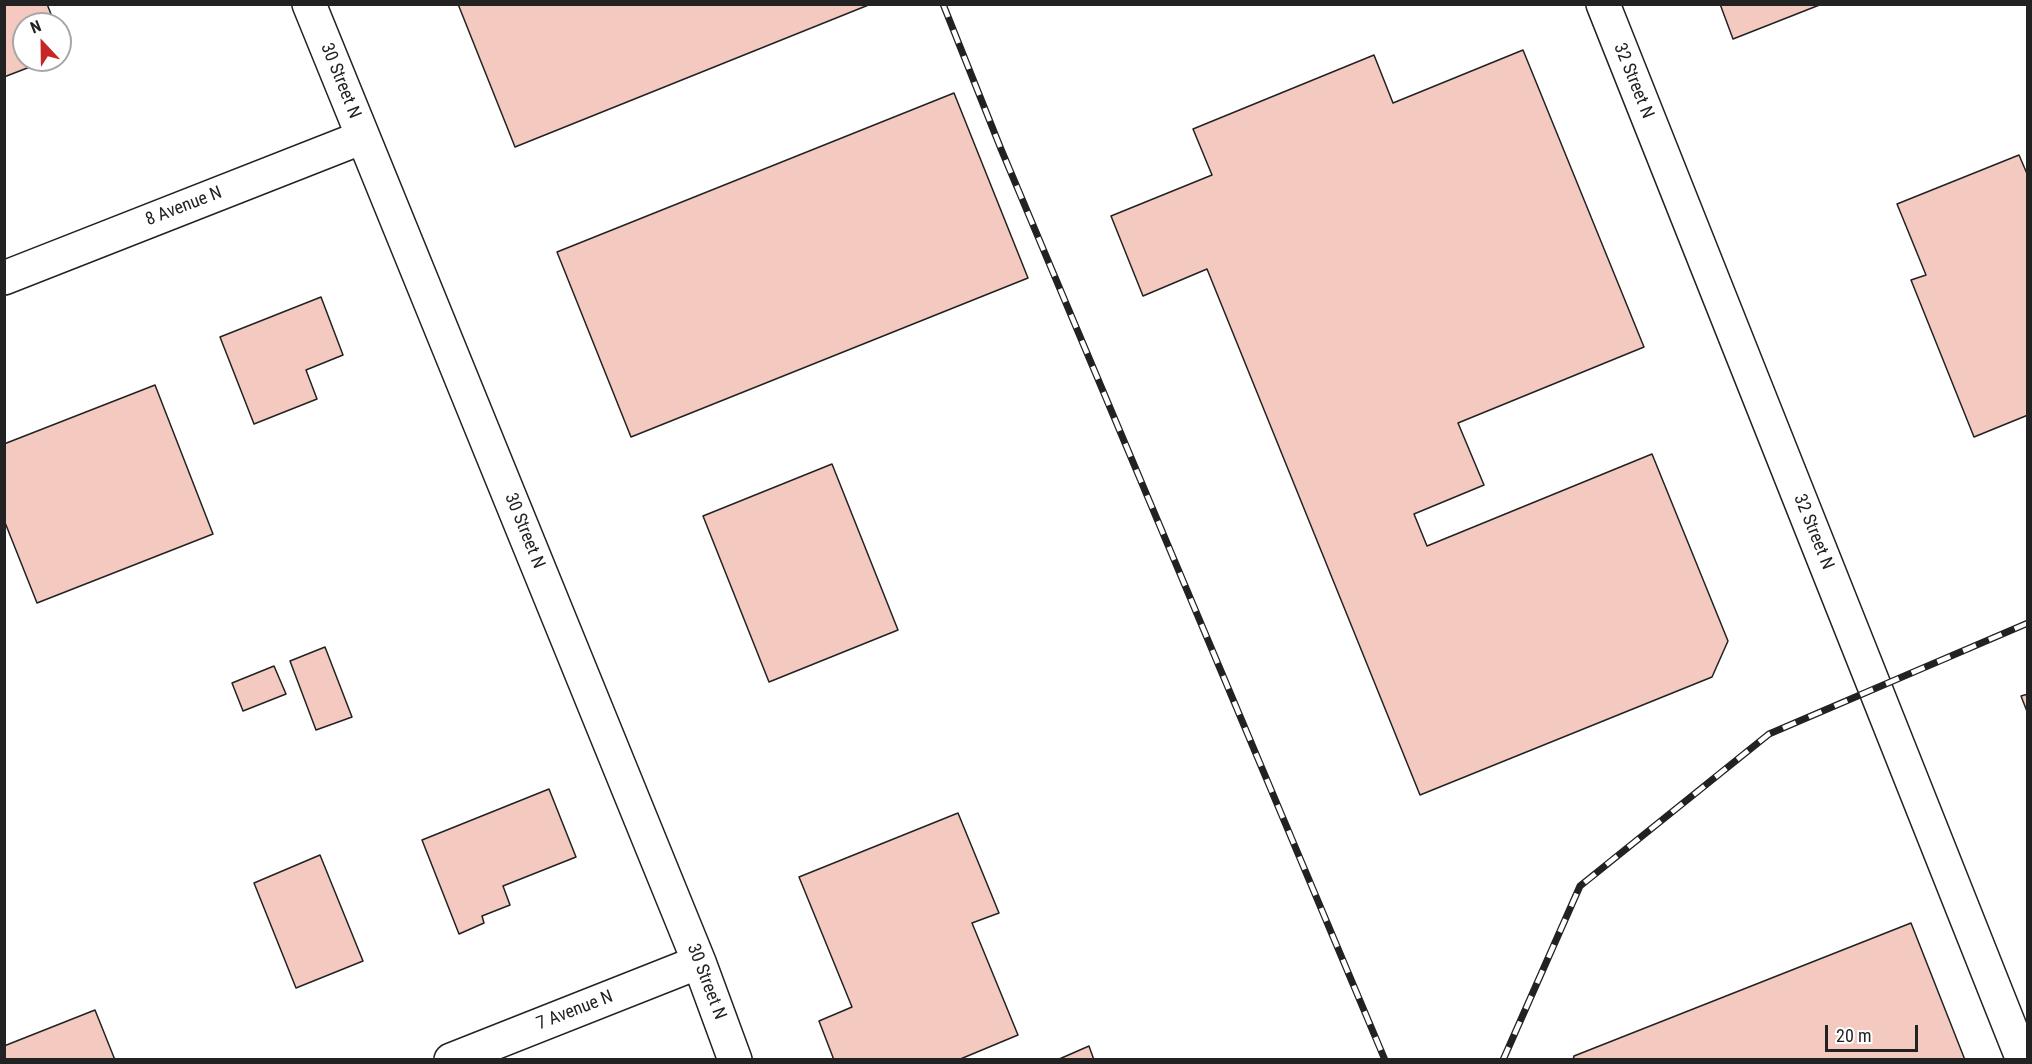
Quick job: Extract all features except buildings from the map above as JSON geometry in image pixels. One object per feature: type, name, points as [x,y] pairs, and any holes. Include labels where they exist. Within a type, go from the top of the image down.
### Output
[{"type":"street","name":"30 Street N","points":[[309,4],[699,962],[735,1059]]},
{"type":"street","name":"32 Street N","points":[[1603,4],[2023,1059]]},
{"type":"street","name":"8 Avenue N","points":[[4,278],[363,137]]},
{"type":"street","name":"7 Avenue N","points":[[451,1059],[699,962]]},
{"type":"railway","points":[[943,4],[1001,149],[1385,1060]]},
{"type":"railway","points":[[1503,1060],[1580,886],[1769,734],[2028,623]]}]
